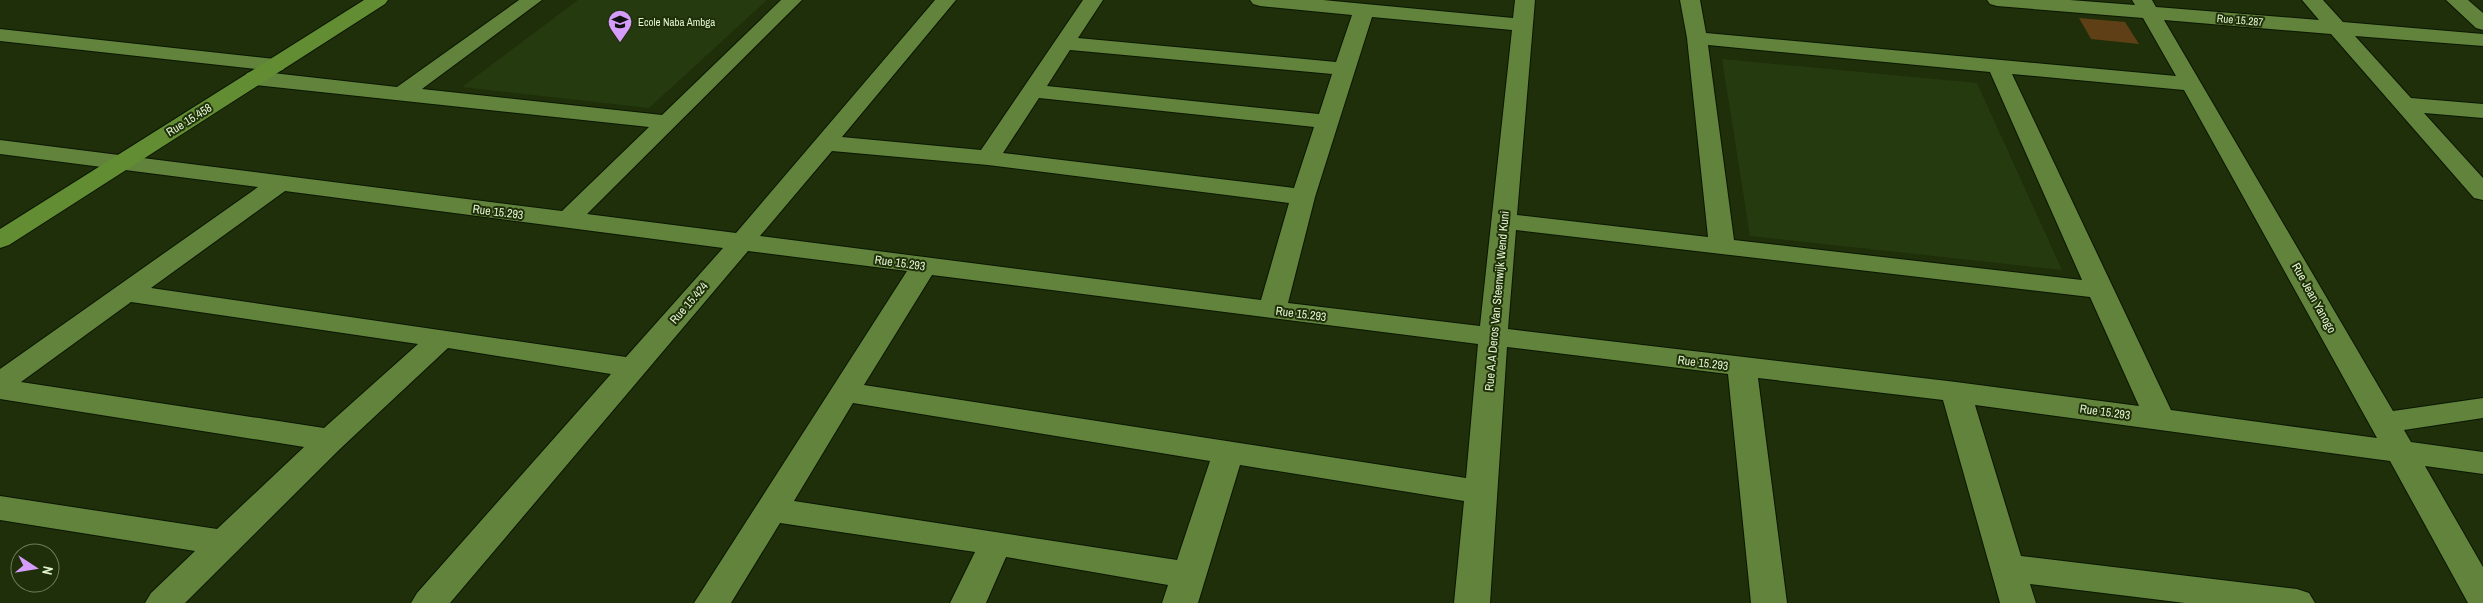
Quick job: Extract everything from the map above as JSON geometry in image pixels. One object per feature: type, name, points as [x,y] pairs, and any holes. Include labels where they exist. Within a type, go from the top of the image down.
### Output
[{"type":"main road","name":"Rue 15.458","points":[[0,240],[378,0]]},
{"type":"street","points":[[402,93],[532,0]]},
{"type":"street","points":[[566,221],[665,122],[792,0]]},
{"type":"street","name":"Rue 15.424","points":[[429,603],[742,242],[946,0]]},
{"type":"street","points":[[988,158],[1093,0]]},
{"type":"street","points":[[1260,0],[1364,10],[1524,12]]},
{"type":"street","points":[[1690,0],[1697,38],[1722,246]]},
{"type":"street","name":"Rue 15.287","points":[[1997,0],[2146,6],[2337,28],[2483,40]]},
{"type":"street","points":[[2312,0],[2483,193]]},
{"type":"street","points":[[2456,0],[2483,24]]},
{"type":"street","name":"Rue Jean Yanogo","points":[[2146,6],[2483,598]]},
{"type":"street","points":[[1272,310],[1303,197],[1364,10]]},
{"type":"street","name":"Rue A.A Deros Van Steenwijk Wend Kuni","points":[[1472,603],[1479,492],[1524,12]]},
{"type":"street","points":[[0,35],[275,65]]},
{"type":"street","points":[[1697,38],[2192,84]]},
{"type":"street","points":[[1065,43],[1346,69]]},
{"type":"street","points":[[1998,66],[2160,420]]},
{"type":"street","points":[[256,78],[665,122]]},
{"type":"street","points":[[1034,90],[1329,122]]},
{"type":"street","points":[[2404,104],[2483,111]]},
{"type":"street","points":[[826,143],[988,158],[1303,197]]},
{"type":"street","name":"Rue 15.293","points":[[0,147],[120,164],[1272,310],[1956,392],[2483,463]]},
{"type":"street","points":[[0,383],[279,184]]},
{"type":"street","points":[[1504,220],[2100,290]]},
{"type":"street","points":[[712,603],[773,510],[843,392],[924,266]]},
{"type":"street","points":[[124,293],[442,338],[633,368]]},
{"type":"street","points":[[162,603],[330,440],[442,338]]},
{"type":"street","points":[[1742,367],[1769,603]]},
{"type":"street","points":[[0,389],[330,440]]},
{"type":"street","points":[[843,392],[1479,492]]},
{"type":"street","points":[[1956,392],[2018,603]]},
{"type":"street","points":[[2384,423],[2483,408]]},
{"type":"street","points":[[773,510],[996,543],[1184,589],[1228,453]]},
{"type":"street","points":[[0,508],[223,543]]},
{"type":"street","points":[[968,603],[996,543]]},
{"type":"street","points":[[2008,568],[2297,603]]},
{"type":"shaded area","name":"Ecole Naba Ambga","points":[[578,0],[767,0],[649,108],[462,87]]},
{"type":"shaded area","points":[[1722,59],[1977,83],[2062,270],[1750,236]]},
{"type":"building","points":[[2079,18],[2125,22],[2139,44],[2091,39]]},
{"type":"place","name":"Ecole Naba Ambga","points":[[620,43]]}]
